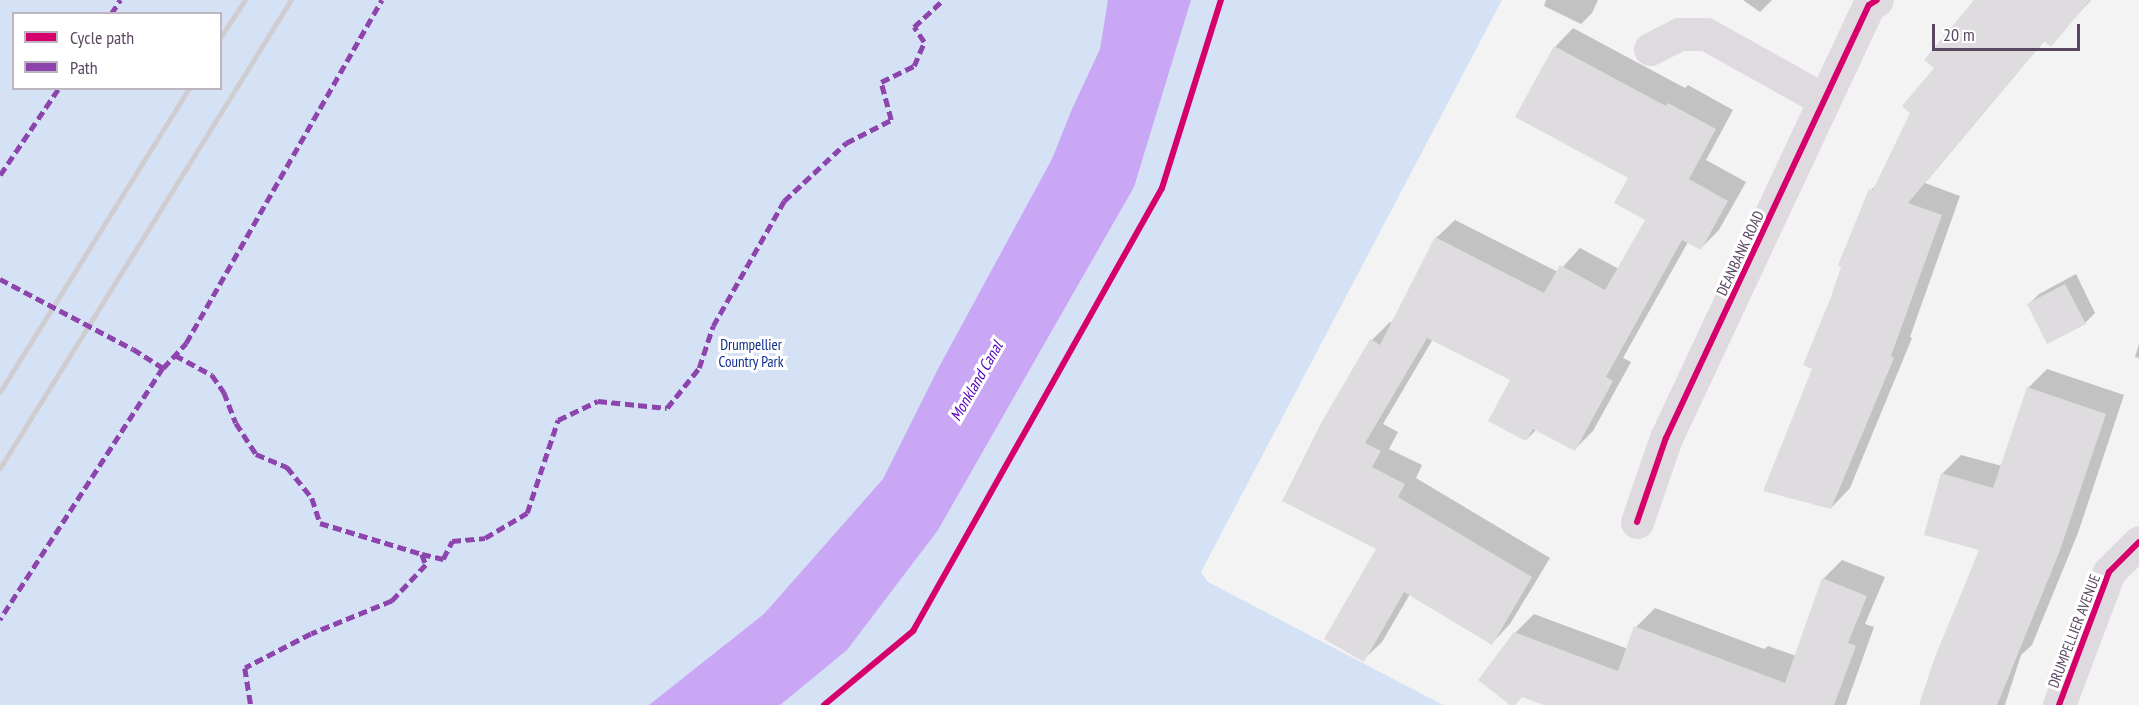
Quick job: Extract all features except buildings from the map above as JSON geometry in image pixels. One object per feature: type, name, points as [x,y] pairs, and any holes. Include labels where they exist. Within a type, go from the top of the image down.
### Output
[{"type":"street","name":"DEANBANK ROAD","points":[[1637,522],[1666,438],[1869,5],[1877,0]]},
{"type":"street","points":[[1650,49],[1679,34],[1706,34],[1824,100]]},
{"type":"street","name":"DRUMPELLIER AVENUE","points":[[2059,705],[2109,572],[2139,542]]},
{"type":"green space","name":"Drumpellier Country Park","points":[[0,0],[1502,0],[1201,572],[1208,582],[1443,705],[0,705]]},
{"type":"water","name":"Monkland Canal","points":[[1108,0],[1191,0],[1134,187],[938,530],[847,650],[780,705],[649,705],[764,614],[883,479],[939,367],[1052,159],[1100,49]]},
{"type":"railway","points":[[222,35],[245,0]]},
{"type":"railway","points":[[0,468],[291,0]]},
{"type":"railway","points":[[0,392],[188,90]]},
{"type":"marked path","points":[[112,12],[120,0]]},
{"type":"marked path","points":[[163,368],[186,343],[382,0]]},
{"type":"marked path","points":[[422,554],[443,559],[452,541],[485,538],[527,513],[558,420],[598,401],[667,408],[699,368],[713,326],[784,201],[846,143],[891,120],[881,82],[914,66],[924,42],[914,27],[943,0]]},
{"type":"marked path","points":[[0,175],[58,90]]},
{"type":"marked path","points":[[0,279],[133,349],[163,368],[0,620]]},
{"type":"marked path","points":[[175,355],[212,375],[224,392],[236,423],[256,454],[287,467],[312,498],[320,523],[422,554],[426,565],[392,601],[311,634],[245,668],[251,705]]},
{"type":"cycle path","points":[[824,705],[913,631],[1162,188],[1221,0]]},
{"type":"cycle path","points":[[1637,522],[1666,438],[1869,5],[1877,0]]},
{"type":"cycle path","points":[[2059,705],[2109,572],[2139,542]]}]
